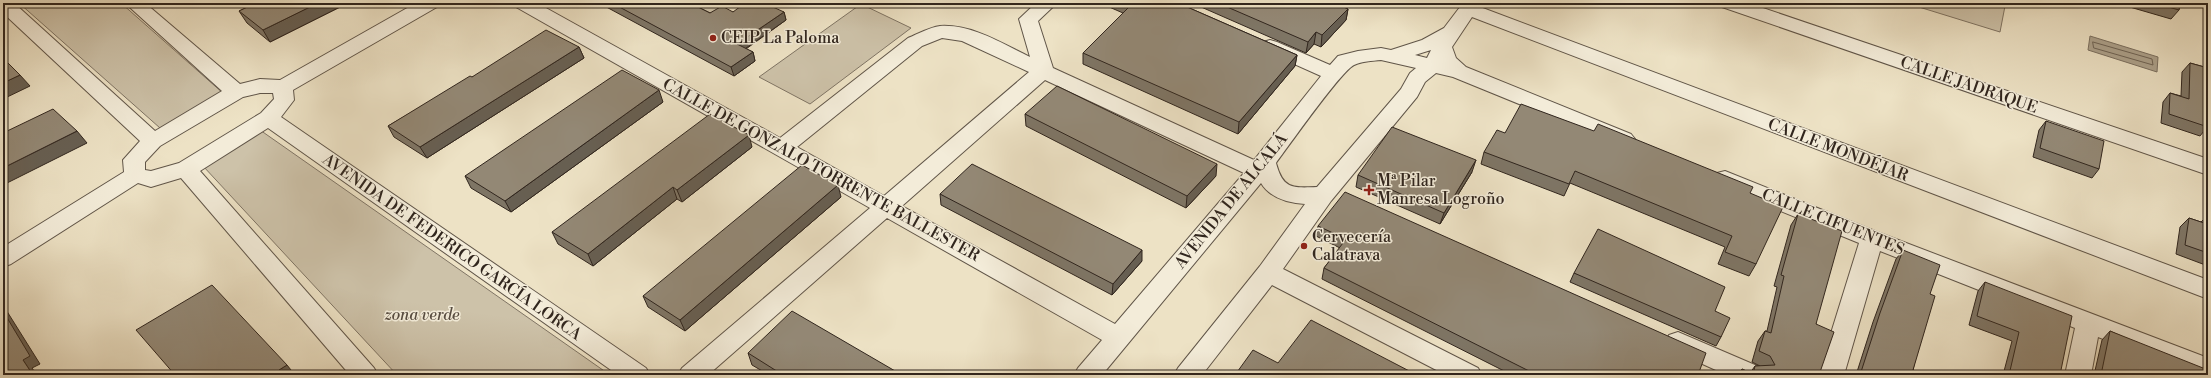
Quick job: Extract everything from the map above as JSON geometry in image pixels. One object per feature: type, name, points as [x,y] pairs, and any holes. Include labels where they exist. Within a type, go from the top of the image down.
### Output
[{"type":"street","points":[[3,3],[153,141]]},
{"type":"street","points":[[134,3],[236,92]]},
{"type":"street","points":[[135,176],[134,160],[153,141],[236,92],[260,86],[283,87],[430,3]]},
{"type":"street","name":"CALLE DE GONZALO TORRENTE BALLESTER","points":[[523,3],[886,206],[1118,338]]},
{"type":"street","points":[[1044,70],[1028,18],[1048,3]]},
{"type":"street","name":"CALLE JADRAQUE","points":[[1729,3],[2208,167]]},
{"type":"street","name":"AVENIDA DE ALCALÁ","points":[[1187,375],[1268,272],[1327,191],[1410,92],[1470,6]]},
{"type":"street","name":"CALLE MONDÉJAR","points":[[1470,6],[2208,290]]},
{"type":"street","points":[[782,148],[915,42],[940,32],[966,35],[1262,166],[1272,184],[1284,192],[1302,196],[1327,191],[1352,196]]},
{"type":"street","points":[[1252,38],[1332,74]]},
{"type":"street","name":"AVENIDA DE ALCALÁ","points":[[1087,375],[1262,166],[1332,74],[1346,61],[1356,57],[1381,54],[1396,58],[1429,44],[1436,56]]},
{"type":"street","points":[[1396,58],[1410,66],[1436,56],[1447,60],[1459,72],[1643,146]]},
{"type":"street","points":[[691,375],[1044,70]]},
{"type":"street","points":[[3,258],[135,176],[151,178],[186,169],[268,118],[284,100],[283,87]]},
{"type":"street","name":"AVENIDA DE FEDERICO GARCÍA LORCA","points":[[268,118],[637,375]]},
{"type":"street","points":[[186,169],[365,375]]},
{"type":"street","name":"CALLE CIFUENTES","points":[[1702,170],[1872,239],[2208,369]]},
{"type":"street","points":[[1831,375],[1872,239]]},
{"type":"street","points":[[1268,272],[1469,375]]},
{"type":"street","points":[[2078,375],[2088,322]]},
{"type":"street","points":[[1658,333],[1753,375]]},
{"type":"green space","points":[[19,3],[121,3],[224,94],[160,128]]},
{"type":"green space","points":[[680,3],[727,3],[707,17]]},
{"type":"green space","points":[[1906,3],[1994,3],[2005,6],[2000,32]]},
{"type":"green space","points":[[861,4],[911,28],[810,104],[759,77]]},
{"type":"green space","name":"zona verde","points":[[260,130],[610,375],[397,375],[203,166]]},
{"type":"water","points":[[2090,36],[2158,57],[2157,72],[2088,50]]},
{"type":"building","points":[[256,3],[318,3],[263,30],[239,11]]},
{"type":"building","name":"CEIP La Paloma","points":[[612,3],[690,3],[710,13],[722,6],[733,12],[745,3],[764,3],[784,12],[737,44],[753,52],[731,67]]},
{"type":"building","points":[[1126,3],[1178,3],[1297,55],[1239,122],[1083,53],[1131,5]]},
{"type":"building","points":[[1218,3],[1334,3],[1348,9],[1322,35],[1316,32],[1308,42]]},
{"type":"building","points":[[2154,3],[2180,3],[2179,10]]},
{"type":"building","points":[[546,30],[579,47],[420,147],[388,126],[470,76],[472,77]]},
{"type":"building","points":[[3,58],[20,75],[3,83]]},
{"type":"building","points":[[2190,63],[2208,68],[2208,127],[2169,114],[2170,93],[2189,99]]},
{"type":"building","points":[[622,70],[659,90],[505,201],[465,176]]},
{"type":"building","points":[[1057,86],[1217,164],[1187,196],[1025,114]]},
{"type":"building","points":[[1521,104],[1594,131],[1598,124],[1753,187],[1750,193],[1783,207],[1756,264],[1725,252],[1732,236],[1575,171],[1569,184],[1484,152],[1497,130],[1505,133]]},
{"type":"building","points":[[53,109],[77,131],[3,168],[3,133]]},
{"type":"building","points":[[710,114],[749,135],[677,190],[673,187],[588,254],[552,232]]},
{"type":"building","points":[[2046,121],[2104,141],[2099,169],[2040,148]]},
{"type":"building","points":[[1392,127],[1476,160],[1444,213],[1358,175]]},
{"type":"building","points":[[972,164],[1142,250],[1113,284],[940,194]]},
{"type":"building","points":[[802,165],[838,185],[680,320],[643,296]]},
{"type":"building","points":[[1345,192],[1706,353],[1698,375],[1537,375],[1324,268],[1346,239],[1318,226]]},
{"type":"building","points":[[1798,214],[1842,231],[1816,324],[1834,332],[1819,375],[1739,375],[1742,369],[1753,374],[1755,366],[1775,365],[1770,356],[1759,351],[1765,331],[1771,333],[1784,276],[1781,275]]},
{"type":"building","points":[[2189,218],[2204,223],[2204,219],[2208,220],[2208,253],[2185,245]]},
{"type":"building","points":[[1598,229],[1725,287],[1715,311],[1730,318],[1721,337],[1574,273]]},
{"type":"building","points":[[1903,250],[1940,265],[1930,294],[1935,296],[1913,370],[1925,375],[1860,375],[1880,313]]},
{"type":"building","points":[[1985,282],[2072,316],[2060,375],[2009,375],[2019,332],[1977,316]]},
{"type":"building","points":[[212,285],[287,365],[279,370],[284,375],[175,375],[136,330]]},
{"type":"building","points":[[3,311],[30,356],[23,360],[33,375],[3,375]]},
{"type":"building","points":[[792,311],[902,375],[783,375],[748,353]]},
{"type":"building","points":[[1311,320],[1417,375],[1235,375],[1253,350],[1278,363]]},
{"type":"building","points":[[2110,331],[2208,370],[2208,375],[2101,375]]},
{"type":"place","name":"CEIP La Paloma","points":[[713,38]]},
{"type":"place","name":"Mª Pilar Manresa Logroño","points":[[1369,190]]},
{"type":"place","name":"Cervecería Calatrava","points":[[1304,246]]}]
